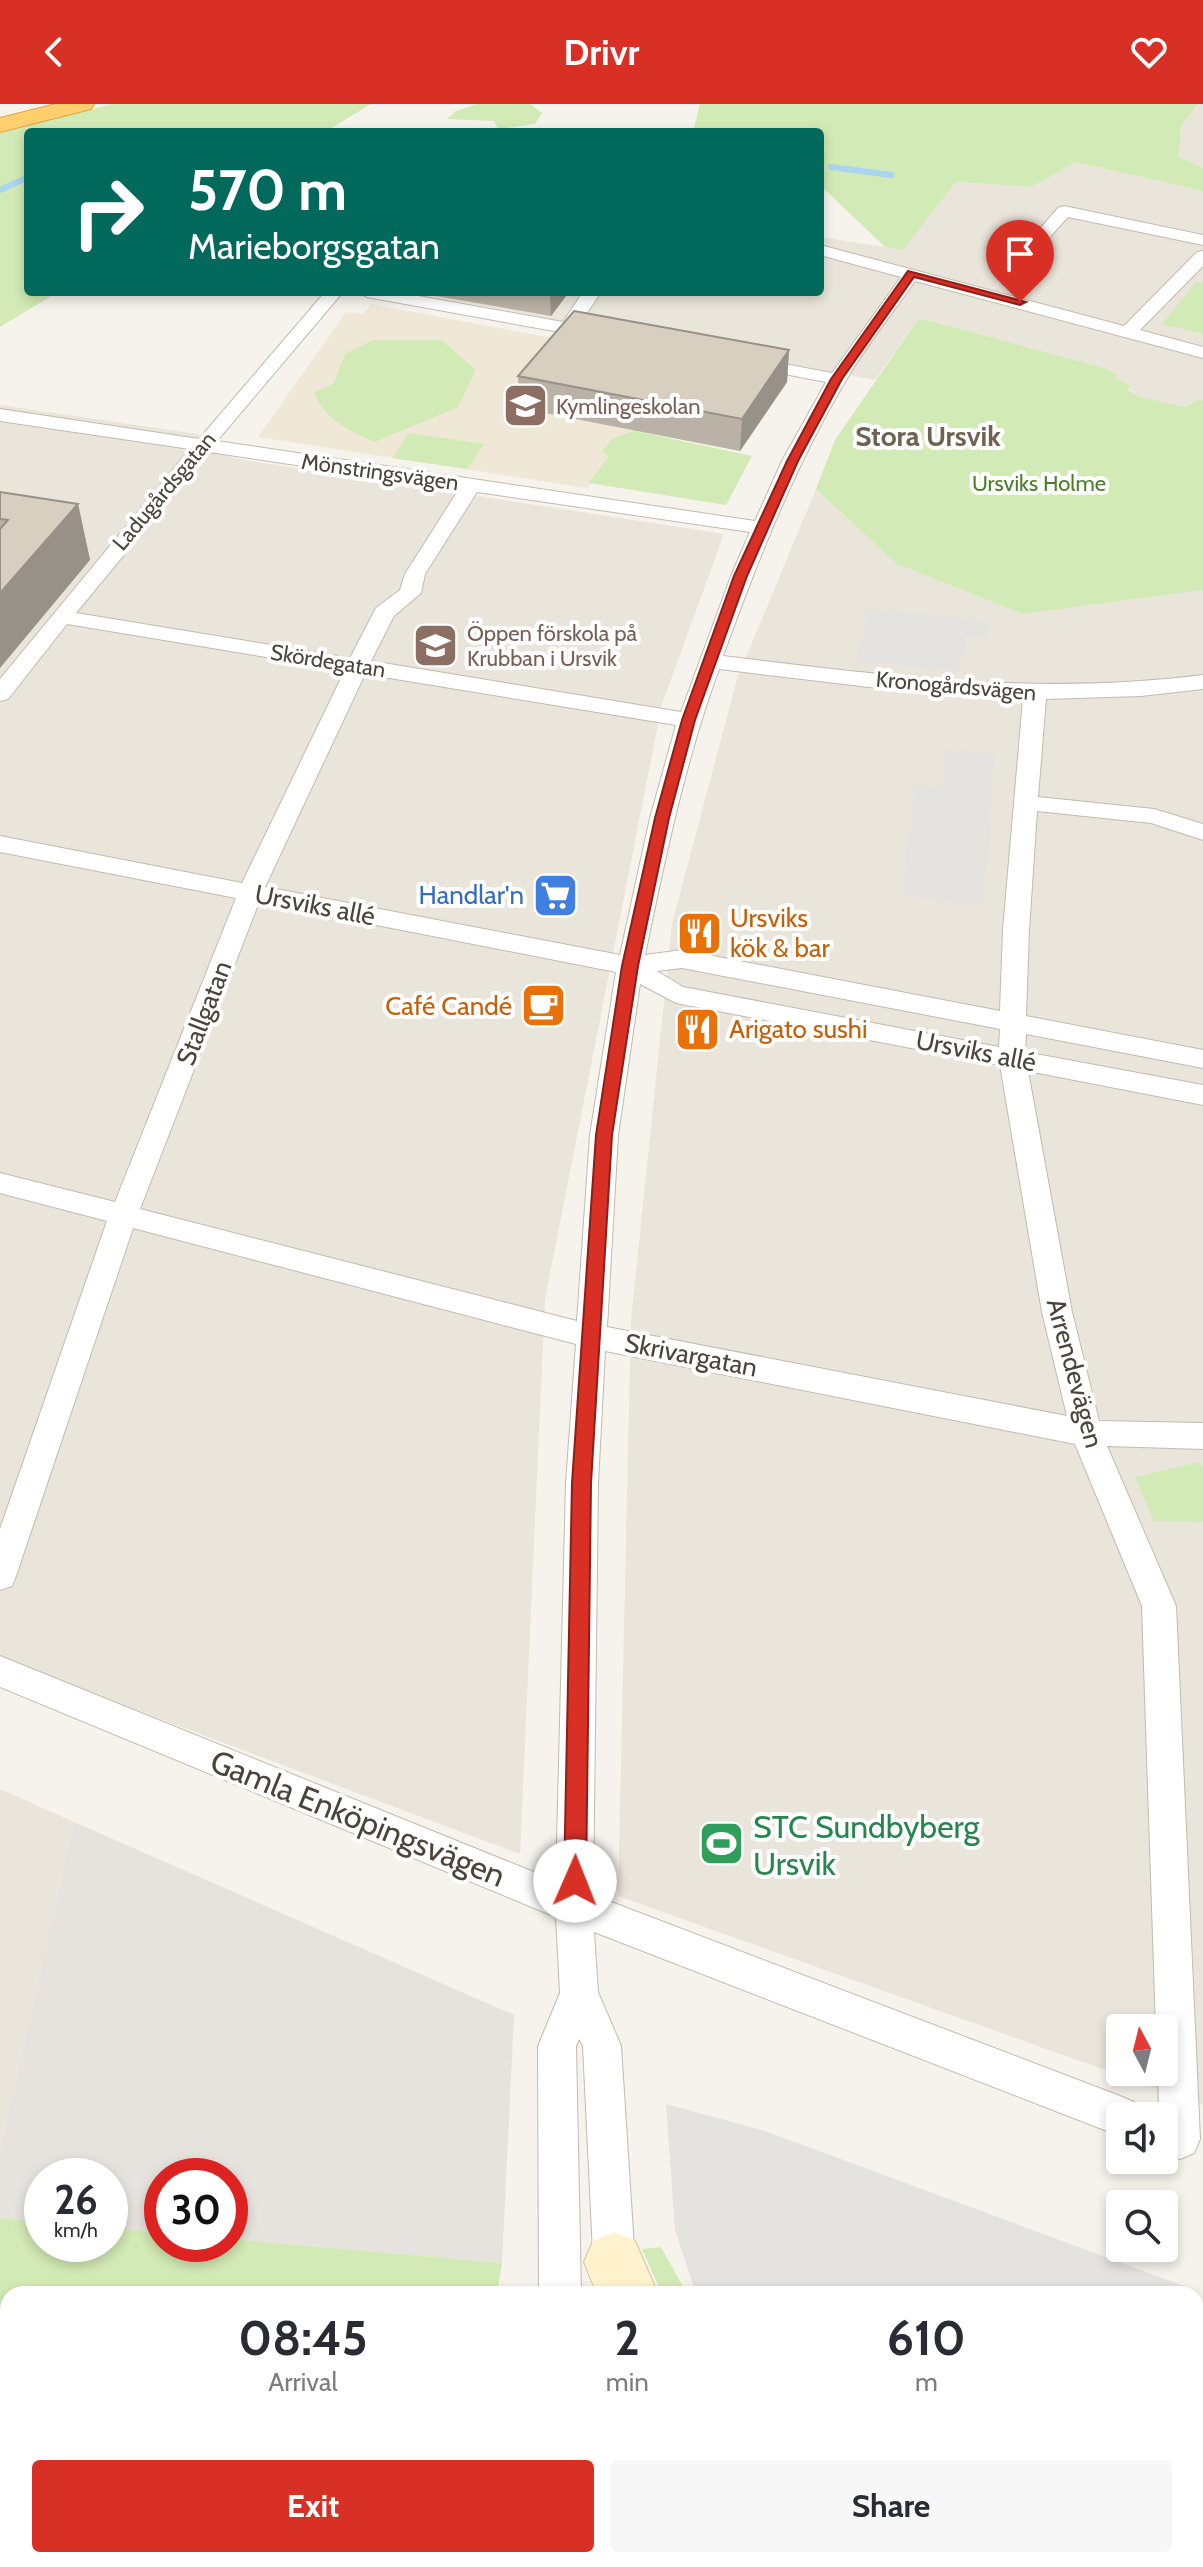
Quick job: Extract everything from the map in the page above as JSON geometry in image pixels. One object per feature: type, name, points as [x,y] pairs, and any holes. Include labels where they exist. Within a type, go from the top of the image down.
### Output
[{"type":"highway","points":[[0,125],[83,104]]},
{"type":"street","points":[[1039,257],[1040,238],[1064,211],[1203,240]]},
{"type":"street","points":[[824,251],[1203,353]]},
{"type":"street","points":[[1129,331],[1203,256]]},
{"type":"street","points":[[619,2283],[602,2046],[579,1993],[574,1906],[582,1483],[604,1135],[630,966],[662,818],[689,720],[710,661],[761,528],[792,461],[837,379],[912,273]]},
{"type":"street","name":"Ladugårdsgatan","points":[[0,694],[61,617],[105,550],[201,446],[331,296]]},
{"type":"street","points":[[389,296],[613,337]]},
{"type":"street","points":[[568,328],[589,296]]},
{"type":"street","points":[[732,359],[837,379]]},
{"type":"street","name":"Mönstringsvägen","points":[[0,415],[761,528]]},
{"type":"street","name":"Stallgatan","points":[[0,1576],[124,1214],[250,893],[358,666],[362,651],[381,631],[384,613],[410,593],[415,574],[471,485]]},
{"type":"street","name":"Skördegatan","points":[[61,617],[689,720]]},
{"type":"street","name":"Kronogårdsvägen","points":[[710,661],[943,688],[1035,694],[1148,691],[1203,682]]},
{"type":"street","name":"Arrendevägen","points":[[1035,694],[1016,930],[1012,1058],[1057,1312],[1086,1433],[1159,1606],[1182,2140]]},
{"type":"street","points":[[1027,803],[1154,816],[1203,832]]},
{"type":"street","name":"Ursviks allé","points":[[0,844],[630,966],[682,959],[1203,1059]]},
{"type":"street","name":"Ursviks allé","points":[[630,966],[676,994],[1203,1095]]},
{"type":"street","points":[[749,1006],[758,973]]},
{"type":"street","name":"Skrivargatan","points":[[0,1183],[590,1336],[1086,1433],[1203,1436]]},
{"type":"street","name":"Gamla Enköpingsvägen","points":[[0,1671],[574,1906],[1106,2111]]},
{"type":"street","points":[[560,2286],[557,2046],[579,1993]]},
{"type":"shaded area","points":[[1203,104],[1203,168],[1179,157],[1181,126]]},
{"type":"shaded area","points":[[1076,162],[1203,191],[1203,401],[1198,399],[1185,407],[1139,397],[1114,378],[1117,373],[1107,369],[919,318],[875,380],[430,296],[824,296],[824,238],[903,250],[956,182],[1031,187]]},
{"type":"shaded area","name":"Kymlingeskolan","points":[[371,304],[787,382],[740,451],[635,431],[587,488],[258,437],[346,312],[363,314]]},
{"type":"shaded area","points":[[0,405],[198,434],[232,458],[724,534],[662,704],[545,1299],[520,1854],[0,1659]]},
{"type":"shaded area","points":[[816,489],[897,564],[1023,614],[1203,590],[1203,2105],[1150,2086],[1178,2086],[1178,2014],[1106,2014],[1106,2070],[618,1896],[631,1320],[672,924],[737,679]]},
{"type":"shaded area","points":[[867,609],[989,622],[987,638],[966,636],[961,671],[857,661]]},
{"type":"shaded area","points":[[945,749],[996,755],[984,905],[902,896],[914,786],[943,787]]},
{"type":"shaded area","points":[[0,1789],[74,1822],[0,2150]]},
{"type":"shaded area","points":[[74,1822],[514,2015],[502,2263],[248,2241],[248,2158],[144,2158],[144,2231],[128,2230],[128,2158],[24,2158],[24,2220],[0,2218],[0,2150]]},
{"type":"shaded area","points":[[666,2104],[765,2131],[1106,2257],[1106,2262],[1119,2262],[1184,2286],[693,2286],[675,2230]]},
{"type":"green space","points":[[112,104],[371,104],[332,128],[24,128],[24,296],[51,296],[0,327],[0,133]]},
{"type":"green space","points":[[477,104],[530,104],[542,113],[535,124],[498,128],[494,121],[447,119],[456,111]]},
{"type":"green space","points":[[700,104],[1199,104],[1181,126],[1179,157],[1203,168],[1203,191],[1076,162],[1031,187],[956,182],[903,250],[885,247],[824,189],[824,128],[694,128]]},
{"type":"green space","points":[[1196,282],[1203,283],[1203,334],[1162,324]]},
{"type":"green space","name":"Ursviks Holme","points":[[919,318],[1107,369],[1118,374],[1114,378],[1129,385],[1128,390],[1139,397],[1185,407],[1199,399],[1203,401],[1203,590],[1023,614],[897,564],[816,489],[835,440]]},
{"type":"green space","points":[[373,340],[441,340],[476,370],[458,407],[375,442],[339,424],[325,411],[314,393],[334,383],[345,354]]},
{"type":"green space","points":[[635,431],[752,456],[726,505],[589,483],[609,456],[602,451],[613,438]]},
{"type":"green space","points":[[409,433],[484,444],[467,469],[392,458]]},
{"type":"green space","points":[[1200,1462],[1203,1468],[1203,1522],[1154,1521],[1135,1477]]},
{"type":"green space","points":[[0,2218],[24,2220],[24,2262],[128,2262],[128,2230],[144,2231],[144,2262],[248,2262],[248,2241],[502,2263],[498,2286],[0,2286]]},
{"type":"green space","points":[[661,2247],[683,2286],[658,2286],[642,2249]]},
{"type":"building","points":[[574,311],[789,350],[742,419],[518,376]]},
{"type":"building","points":[[0,492],[78,504],[0,593],[0,529],[8,520],[0,519]]},
{"type":"waterway","points":[[831,167],[891,175]]},
{"type":"waterway","points":[[0,190],[24,179]]},
{"type":"place","name":"Kymlingeskolan","points":[[525,406]]},
{"type":"place","name":"Öppen förskola på Krubban i Ursvik","points":[[436,646]]},
{"type":"place","name":"Handlar'n","points":[[555,895]]},
{"type":"place","name":"Ursviks kök & bar","points":[[699,933]]},
{"type":"place","name":"Café Candé","points":[[543,1006]]},
{"type":"place","name":"Arigato sushi","points":[[698,1029]]},
{"type":"place","name":"STC Sundbyberg Ursvik","points":[[722,1844]]},
{"type":"district","name":"Stora Ursvik","points":[[928,436]]},
{"type":"route","points":[[575,1881],[582,1483],[604,1135],[630,966],[662,818],[689,720],[741,576],[792,461],[837,379],[912,273],[1020,302]]}]
